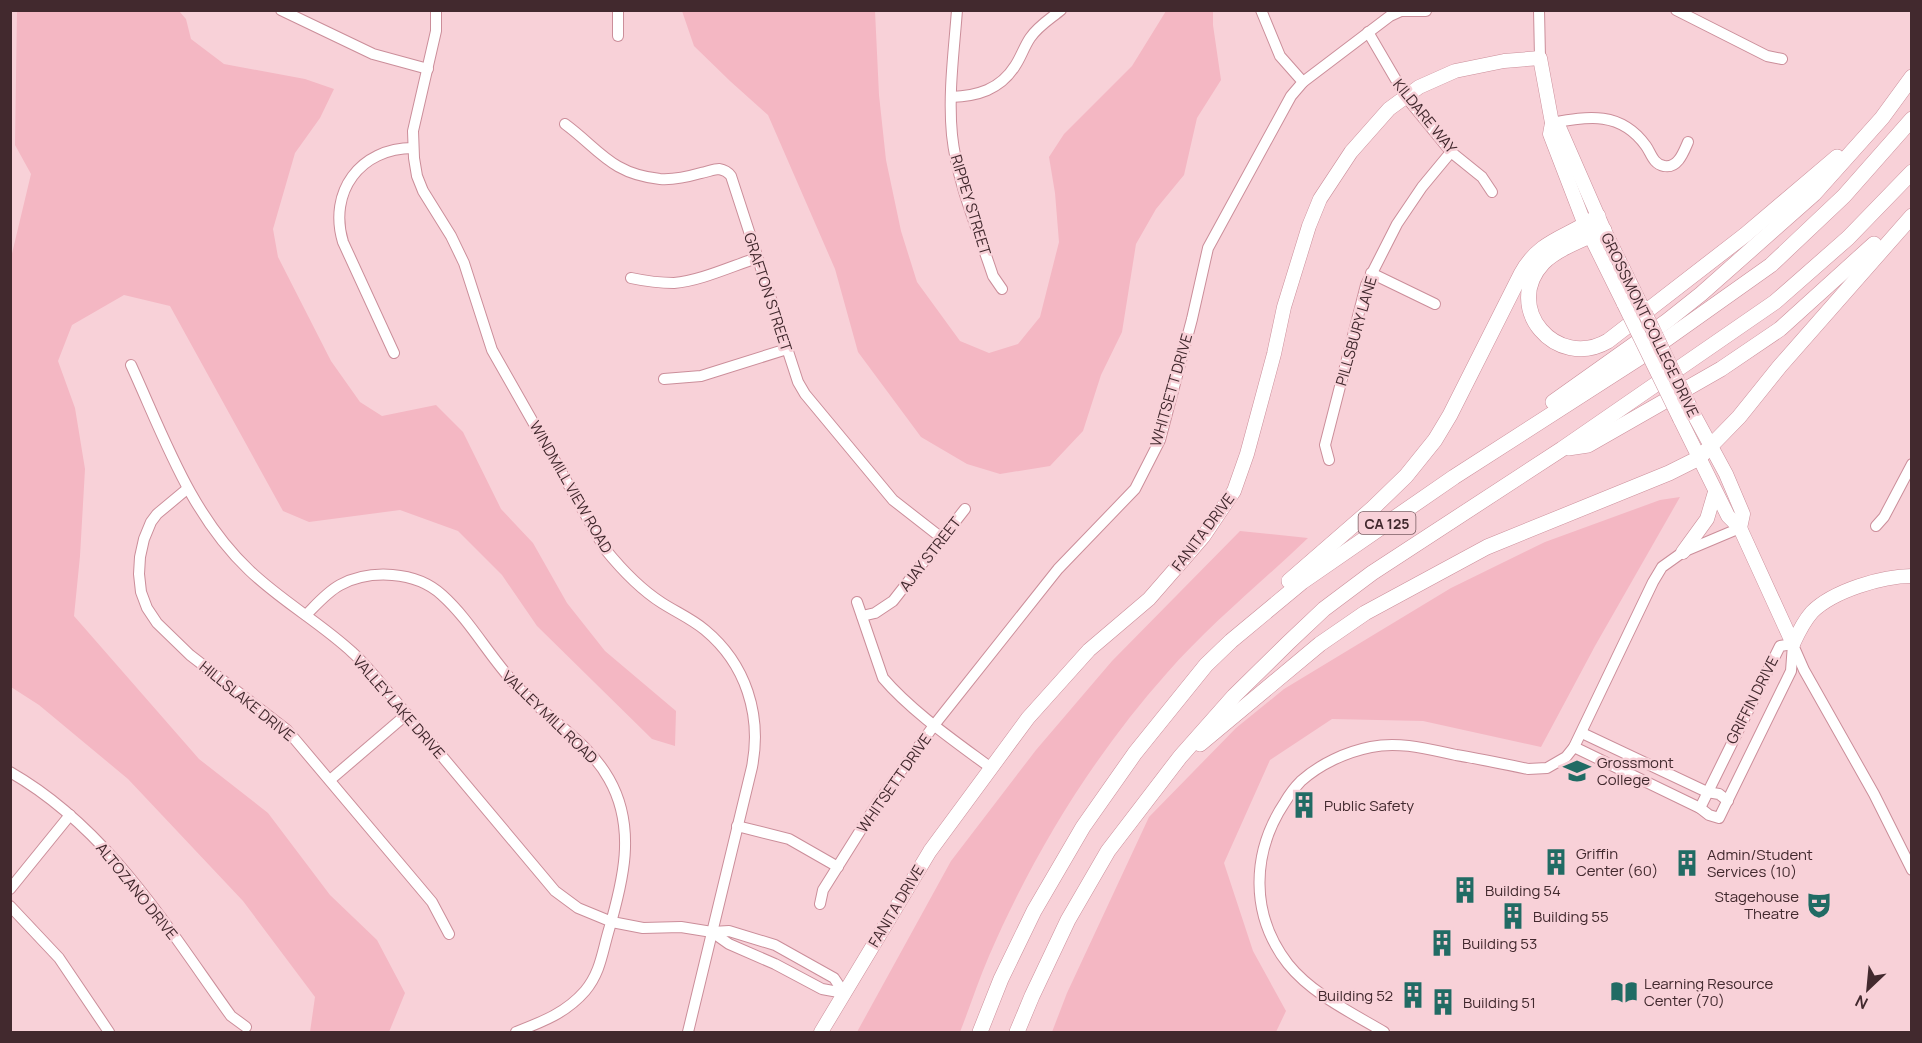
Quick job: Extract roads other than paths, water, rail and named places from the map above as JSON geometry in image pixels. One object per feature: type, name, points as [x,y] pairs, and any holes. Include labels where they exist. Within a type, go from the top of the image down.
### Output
[{"type":"highway","points":[[1472,464],[1535,414],[1616,358],[1701,294],[1814,194],[1882,118],[1911,77]]},
{"type":"highway","points":[[1594,227],[1547,258],[1534,276],[1530,290],[1532,313],[1540,330],[1555,343],[1575,349],[1596,347],[1617,335],[1745,235],[1882,118]]},
{"type":"highway","name":"CA 125","points":[[980,1032],[1001,979],[1034,911],[1083,826],[1135,753],[1206,665],[1302,582],[1472,464],[1647,353],[1771,265],[1844,196],[1911,119]]},
{"type":"highway","name":"CA 125","points":[[1017,1032],[1068,920],[1108,851],[1180,757],[1234,696],[1324,609],[1372,573],[1562,449],[1775,302],[1848,238],[1911,172]]},
{"type":"highway","points":[[1562,449],[1588,445],[1722,369],[1780,329],[1856,262],[1911,208]]},
{"type":"highway","points":[[1180,757],[1210,738],[1275,680],[1320,644],[1365,613],[1487,547],[1669,474],[1699,458],[1739,417],[1780,366],[1911,216]]},
{"type":"highway","points":[[1231,642],[1286,583],[1373,508],[1406,476],[1435,440],[1528,262],[1545,244],[1594,227]]},
{"type":"main road","name":"FANITA DRIVE","points":[[821,1032],[930,851],[1028,718],[1089,650],[1157,590],[1203,537],[1234,491],[1247,454],[1284,307],[1309,226],[1316,208],[1340,167],[1362,138],[1389,109],[1419,87],[1455,71],[1504,61],[1540,58]]},
{"type":"main road","name":"GROSSMONT COLLEGE DRIVE","points":[[1540,58],[1546,102],[1552,123],[1558,127],[1624,304],[1715,492],[1728,516],[1740,528],[1793,644]]},
{"type":"main road","name":"GROSSMONT COLLEGE DRIVE","points":[[1594,227],[1637,297],[1726,474],[1743,514],[1740,528]]},
{"type":"main road","points":[[1683,552],[1707,519],[1715,492]]},
{"type":"main road","points":[[1793,644],[1810,613],[1823,602],[1865,585],[1911,576]]},
{"type":"street","points":[[281,10],[373,54],[428,69]]},
{"type":"street","name":"WINDMILL VIEW ROAD","points":[[436,10],[436,31],[413,131],[415,168],[423,191],[465,263],[492,350],[605,549],[623,571],[643,589],[712,636],[741,674],[753,707],[755,743],[752,767],[688,1032]]},
{"type":"street","points":[[618,10],[618,36]]},
{"type":"street","name":"RIPPEY STREET","points":[[957,10],[951,97],[952,133],[957,164],[993,276],[1002,289]]},
{"type":"street","points":[[951,97],[979,94],[1001,83],[1015,67],[1034,33],[1045,21],[1061,10]]},
{"type":"street","points":[[1261,10],[1280,56],[1303,82]]},
{"type":"street","name":"GROSSMONT COLLEGE DRIVE","points":[[1539,10],[1540,58]]},
{"type":"street","points":[[1676,10],[1767,56],[1782,59]]},
{"type":"street","name":"WHITSETT DRIVE","points":[[820,904],[823,890],[877,804],[935,724],[1058,569],[1135,489],[1160,440],[1208,248],[1291,96],[1303,82],[1390,16],[1401,11],[1426,11]]},
{"type":"street","name":"KILDARE WAY","points":[[1368,32],[1406,97],[1451,152],[1482,177],[1492,192]]},
{"type":"street","points":[[1552,123],[1589,117],[1612,121],[1634,133],[1645,145],[1653,160],[1664,166],[1672,165],[1679,160],[1688,142]]},
{"type":"street","name":"GRAFTON STREET","points":[[565,124],[579,134],[601,156],[639,175],[669,179],[718,169],[727,171],[731,176],[798,382],[805,394],[893,500],[943,539]]},
{"type":"street","points":[[394,352],[343,242],[339,225],[339,208],[348,183],[364,164],[387,152],[413,148]]},
{"type":"street","name":"PILLSBURY LANE","points":[[1329,460],[1325,445],[1365,285],[1397,224],[1451,152]]},
{"type":"street","points":[[631,278],[648,282],[675,283],[757,258]]},
{"type":"street","points":[[1371,273],[1435,304]]},
{"type":"street","points":[[664,379],[701,376],[787,349]]},
{"type":"street","name":"VALLEY LAKE DRIVE","points":[[131,364],[186,489],[209,525],[236,557],[261,581],[353,652],[549,885],[578,908],[612,922],[643,928],[681,927],[712,932],[729,931],[775,945],[834,978],[844,993]]},
{"type":"street","points":[[1876,526],[1884,517],[1911,464]]},
{"type":"street","name":"HILLSLAKE DRIVE","points":[[186,489],[157,514],[144,539],[139,574],[141,592],[147,608],[157,623],[190,655],[287,730],[432,902],[449,934]]},
{"type":"street","name":"AJAY STREET","points":[[862,616],[875,613],[893,601],[965,509]]},
{"type":"street","points":[[1384,1032],[1303,979],[1273,942],[1259,898],[1258,881],[1263,847],[1276,815],[1301,781],[1342,755],[1370,747],[1407,746],[1528,769],[1547,768],[1566,757],[1582,734],[1662,567],[1683,552],[1740,528]]},
{"type":"street","name":"VALLEY MILL ROAD","points":[[306,615],[339,585],[367,576],[405,577],[424,584],[442,594],[501,670],[533,704],[586,749],[612,783],[622,812],[626,847],[612,922],[599,970],[585,991],[559,1014],[516,1032]]},
{"type":"street","points":[[857,602],[883,678],[935,724],[991,768]]},
{"type":"street","name":"GROSSMONT COLLEGE DRIVE","points":[[1793,644],[1804,670],[1874,794],[1911,870]]},
{"type":"street","name":"GRIFFIN DRIVE","points":[[1793,644],[1791,671],[1728,801],[1719,818],[1709,815],[1700,808],[1707,792],[1780,646],[1793,644]]},
{"type":"street","points":[[330,780],[407,714]]},
{"type":"street","points":[[1582,734],[1707,792],[1719,794],[1728,801]]},
{"type":"street","points":[[1574,747],[1700,808]]},
{"type":"street","name":"ALTOZANO DRIVE","points":[[10,772],[37,789],[98,841],[125,871],[231,1016],[246,1026]]},
{"type":"street","points":[[10,889],[70,815]]},
{"type":"street","points":[[737,826],[789,839],[838,867]]},
{"type":"street","points":[[10,906],[59,958],[109,1032]]},
{"type":"street","name":"VALLEY LAKE DRIVE","points":[[712,932],[729,944],[775,964],[822,989],[844,993]]},
{"type":"place","name":"Grossmont College","points":[[1577,771]]},
{"type":"place","name":"Public Safety","points":[[1304,805]]},
{"type":"place","name":"Griffin Center (60)","points":[[1556,862]]},
{"type":"place","name":"Admin/Student Services (10)","points":[[1687,863]]},
{"type":"place","name":"Building 54","points":[[1465,890]]},
{"type":"place","name":"Stagehouse Theatre","points":[[1819,905]]},
{"type":"place","name":"Building 55","points":[[1513,916]]},
{"type":"place","name":"Building 53","points":[[1442,943]]},
{"type":"place","name":"Learning Resource Center (70)","points":[[1624,992]]},
{"type":"place","name":"Building 52","points":[[1413,995]]},
{"type":"place","name":"Building 51","points":[[1443,1002]]}]
